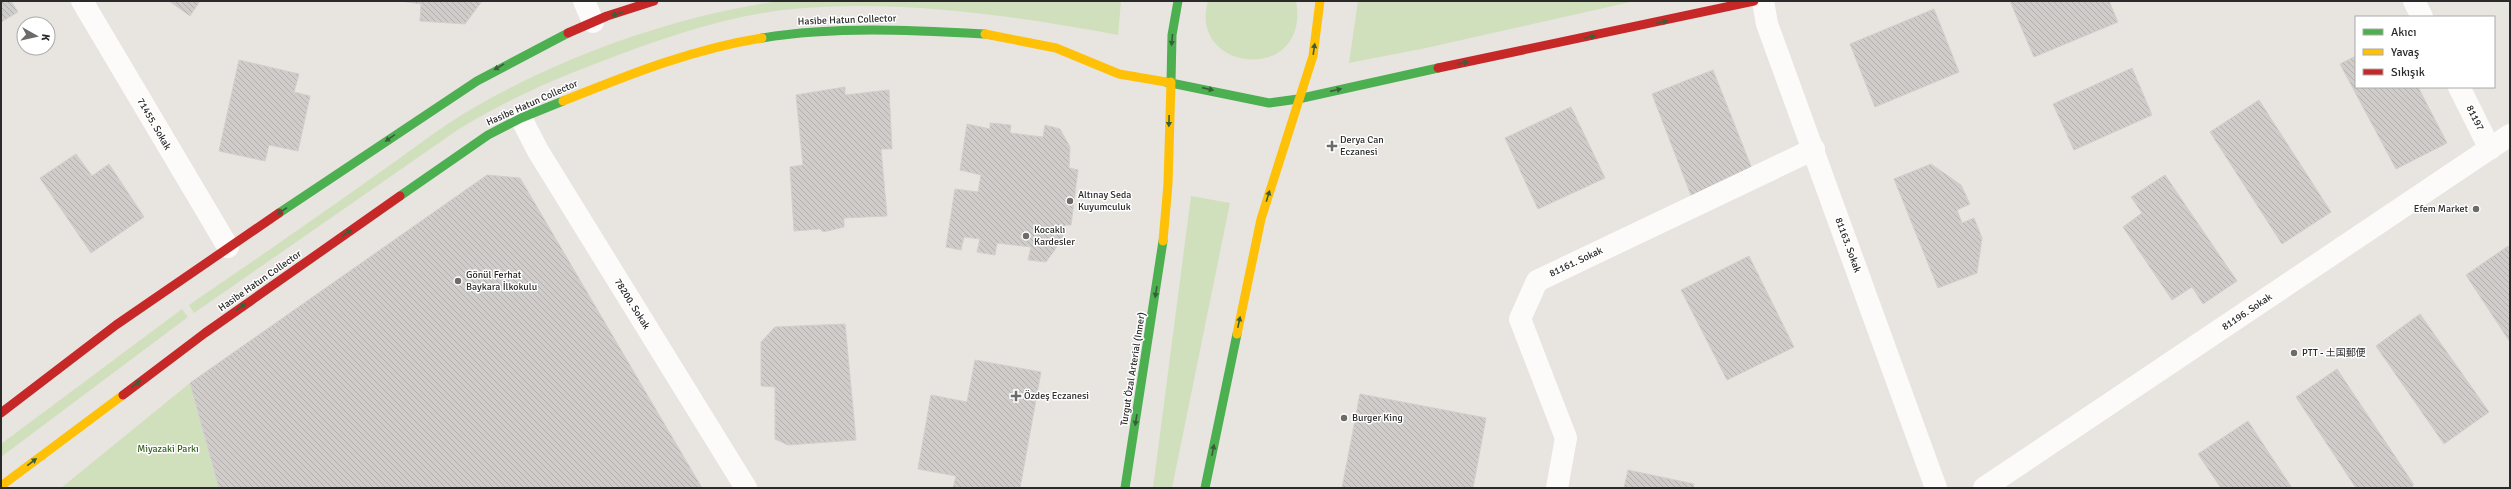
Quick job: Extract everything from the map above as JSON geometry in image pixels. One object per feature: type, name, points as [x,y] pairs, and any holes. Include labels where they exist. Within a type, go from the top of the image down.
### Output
[{"type":"main road","points":[[1,412],[82,350],[228,247],[464,88],[546,42],[592,22],[654,1]]},
{"type":"main road","name":"Turgut Özal Arterial (Inner)","points":[[1125,488],[1162,253],[1168,184],[1169,82],[1172,35],[1178,1]]},
{"type":"main road","points":[[1205,488],[1261,219],[1298,99],[1313,56],[1320,1]]},
{"type":"main road","name":"Hasibe Hatun Collector","points":[[1,486],[205,332],[488,135],[521,118],[654,65],[735,42],[804,31],[901,29],[992,34],[1056,48],[1119,74],[1169,82],[1269,103],[1298,99],[1380,80],[1624,30],[1754,1]]},
{"type":"street","name":"71455. Sokak","points":[[82,1],[228,247]]},
{"type":"street","points":[[584,1],[592,22]]},
{"type":"street","name":"81163. Sokak","points":[[1763,1],[1767,24],[1814,149],[1936,488]]},
{"type":"street","points":[[2414,1],[2422,16]]},
{"type":"street","name":"81197","points":[[2460,88],[2490,149]]},
{"type":"street","name":"78200. Sokak","points":[[521,118],[538,151],[746,488]]},
{"type":"street","name":"81196. Sokak","points":[[1984,488],[2510,135]]},
{"type":"street","name":"81161. Sokak","points":[[1556,488],[1566,438],[1520,319],[1537,281],[1814,149]]},
{"type":"green space","points":[[779,1],[1121,1],[1118,35],[962,11],[883,6],[804,8],[754,15],[704,26],[632,50],[569,74],[495,108],[459,129],[194,313],[189,305],[448,124],[510,88],[584,55],[661,27],[740,8]]},
{"type":"green space","points":[[1208,1],[1296,1],[1296,28],[1286,47],[1269,57],[1250,60],[1231,55],[1215,43],[1206,25]]},
{"type":"green space","points":[[1358,1],[1635,1],[1426,48],[1349,63]]},
{"type":"green space","points":[[1191,196],[1230,203],[1172,488],[1153,488]]},
{"type":"green space","points":[[182,309],[188,317],[1,457],[1,444]]},
{"type":"green space","name":"Miyazaki Parkı","points":[[190,383],[219,488],[61,488]]},
{"type":"building","points":[[1,1],[11,1],[18,12],[1,22]]},
{"type":"building","points":[[169,1],[200,1],[190,16]]},
{"type":"building","points":[[400,1],[482,1],[465,24],[420,21],[421,4]]},
{"type":"building","points":[[2010,1],[2109,1],[2118,22],[2034,57]]},
{"type":"building","points":[[1934,9],[1959,72],[1875,107],[1850,44]]},
{"type":"building","points":[[2355,56],[2355,88],[2419,88],[2447,143],[2396,169],[2340,64]]},
{"type":"building","points":[[239,60],[299,74],[294,92],[310,96],[298,151],[269,145],[265,161],[219,151]]},
{"type":"building","points":[[2132,68],[2152,115],[2074,150],[2053,104]]},
{"type":"building","points":[[1713,70],[1754,174],[1692,198],[1652,94]]},
{"type":"building","points":[[845,87],[845,95],[889,90],[892,149],[881,149],[887,216],[844,218],[844,227],[823,232],[820,229],[794,231],[790,167],[803,165],[796,95]]},
{"type":"building","points":[[2259,100],[2331,212],[2282,244],[2210,132]]},
{"type":"building","points":[[1571,107],[1605,178],[1538,209],[1505,138]]},
{"type":"building","points":[[990,123],[1011,125],[1010,133],[1043,137],[1045,125],[1060,129],[1070,147],[1069,168],[1078,170],[1071,225],[1065,225],[1062,240],[1046,262],[1028,260],[1031,247],[997,243],[995,255],[977,252],[980,239],[964,237],[961,250],[946,247],[955,189],[978,192],[981,175],[960,170],[967,124],[990,129]]},
{"type":"building","points":[[76,154],[92,176],[109,164],[144,217],[91,253],[40,178]]},
{"type":"building","points":[[1931,164],[1961,185],[1970,204],[1957,210],[1962,223],[1974,218],[1982,238],[1977,273],[1938,288],[1894,179]]},
{"type":"building","name":"Gönül Ferhat Baykara İlkokulu","points":[[487,175],[520,178],[702,488],[219,488],[190,383]]},
{"type":"building","points":[[2165,175],[2237,281],[2203,304],[2192,287],[2172,300],[2123,227],[2142,213],[2131,197]]},
{"type":"building","points":[[2508,246],[2510,248],[2510,342],[2466,275]]},
{"type":"building","points":[[1749,256],[1794,347],[1727,380],[1681,290]]},
{"type":"building","points":[[2420,314],[2489,412],[2444,444],[2376,346]]},
{"type":"building","points":[[845,324],[856,440],[788,445],[775,439],[775,387],[761,386],[761,342],[775,327]]},
{"type":"building","points":[[975,360],[1041,372],[1020,488],[953,488],[956,476],[918,469],[931,395],[967,402]]},
{"type":"building","points":[[2337,369],[2414,485],[2410,488],[2356,488],[2296,397]]},
{"type":"building","points":[[1360,394],[1486,418],[1473,488],[1342,488]]},
{"type":"building","points":[[2248,421],[2292,488],[2221,488],[2198,454]]},
{"type":"building","points":[[1628,470],[1694,484],[1693,488],[1624,488]]},
{"type":"traffic: fast","points":[[1171,82],[1172,35],[1178,1]]},
{"type":"traffic: fast","points":[[762,38],[790,34],[845,30],[901,30],[985,34]]},
{"type":"traffic: fast","points":[[279,213],[477,81],[568,33]]},
{"type":"traffic: fast","points":[[1166,82],[1269,103],[1298,99],[1438,68]]},
{"type":"traffic: fast","points":[[400,196],[488,135],[521,118],[563,101]]},
{"type":"traffic: fast","points":[[1125,488],[1163,241]]},
{"type":"traffic: fast","points":[[1205,488],[1237,334]]},
{"type":"traffic: slow","points":[[1237,334],[1261,219],[1313,56],[1320,1]]},
{"type":"traffic: slow","points":[[985,34],[1056,48],[1119,74],[1166,82]]},
{"type":"traffic: slow","points":[[563,101],[685,56],[762,38]]},
{"type":"traffic: slow","points":[[1163,241],[1168,184],[1171,82]]},
{"type":"traffic: slow","points":[[1,486],[123,395]]},
{"type":"traffic: jam","points":[[568,33],[607,16],[654,1]]},
{"type":"traffic: jam","points":[[1438,68],[1754,1]]},
{"type":"traffic: jam","points":[[123,395],[205,333],[400,196]]},
{"type":"traffic: jam","points":[[1,413],[116,325],[279,213]]},
{"type":"place","name":"Derya Can Eczanesi","points":[[1332,146]]},
{"type":"place","name":"Altınay Seda Kuyumculuk","points":[[1070,201]]},
{"type":"place","name":"Efem Market","points":[[2476,209]]},
{"type":"place","name":"Kocaklı Kardesler","points":[[1026,236]]},
{"type":"place","name":"Gönül Ferhat Baykara İlkokulu","points":[[458,281]]},
{"type":"place","name":"PTT - 土国郵便","points":[[2294,353]]},
{"type":"place","name":"Özdeş Eczanesi","points":[[1016,396]]},
{"type":"place","name":"Burger King","points":[[1344,418]]}]
